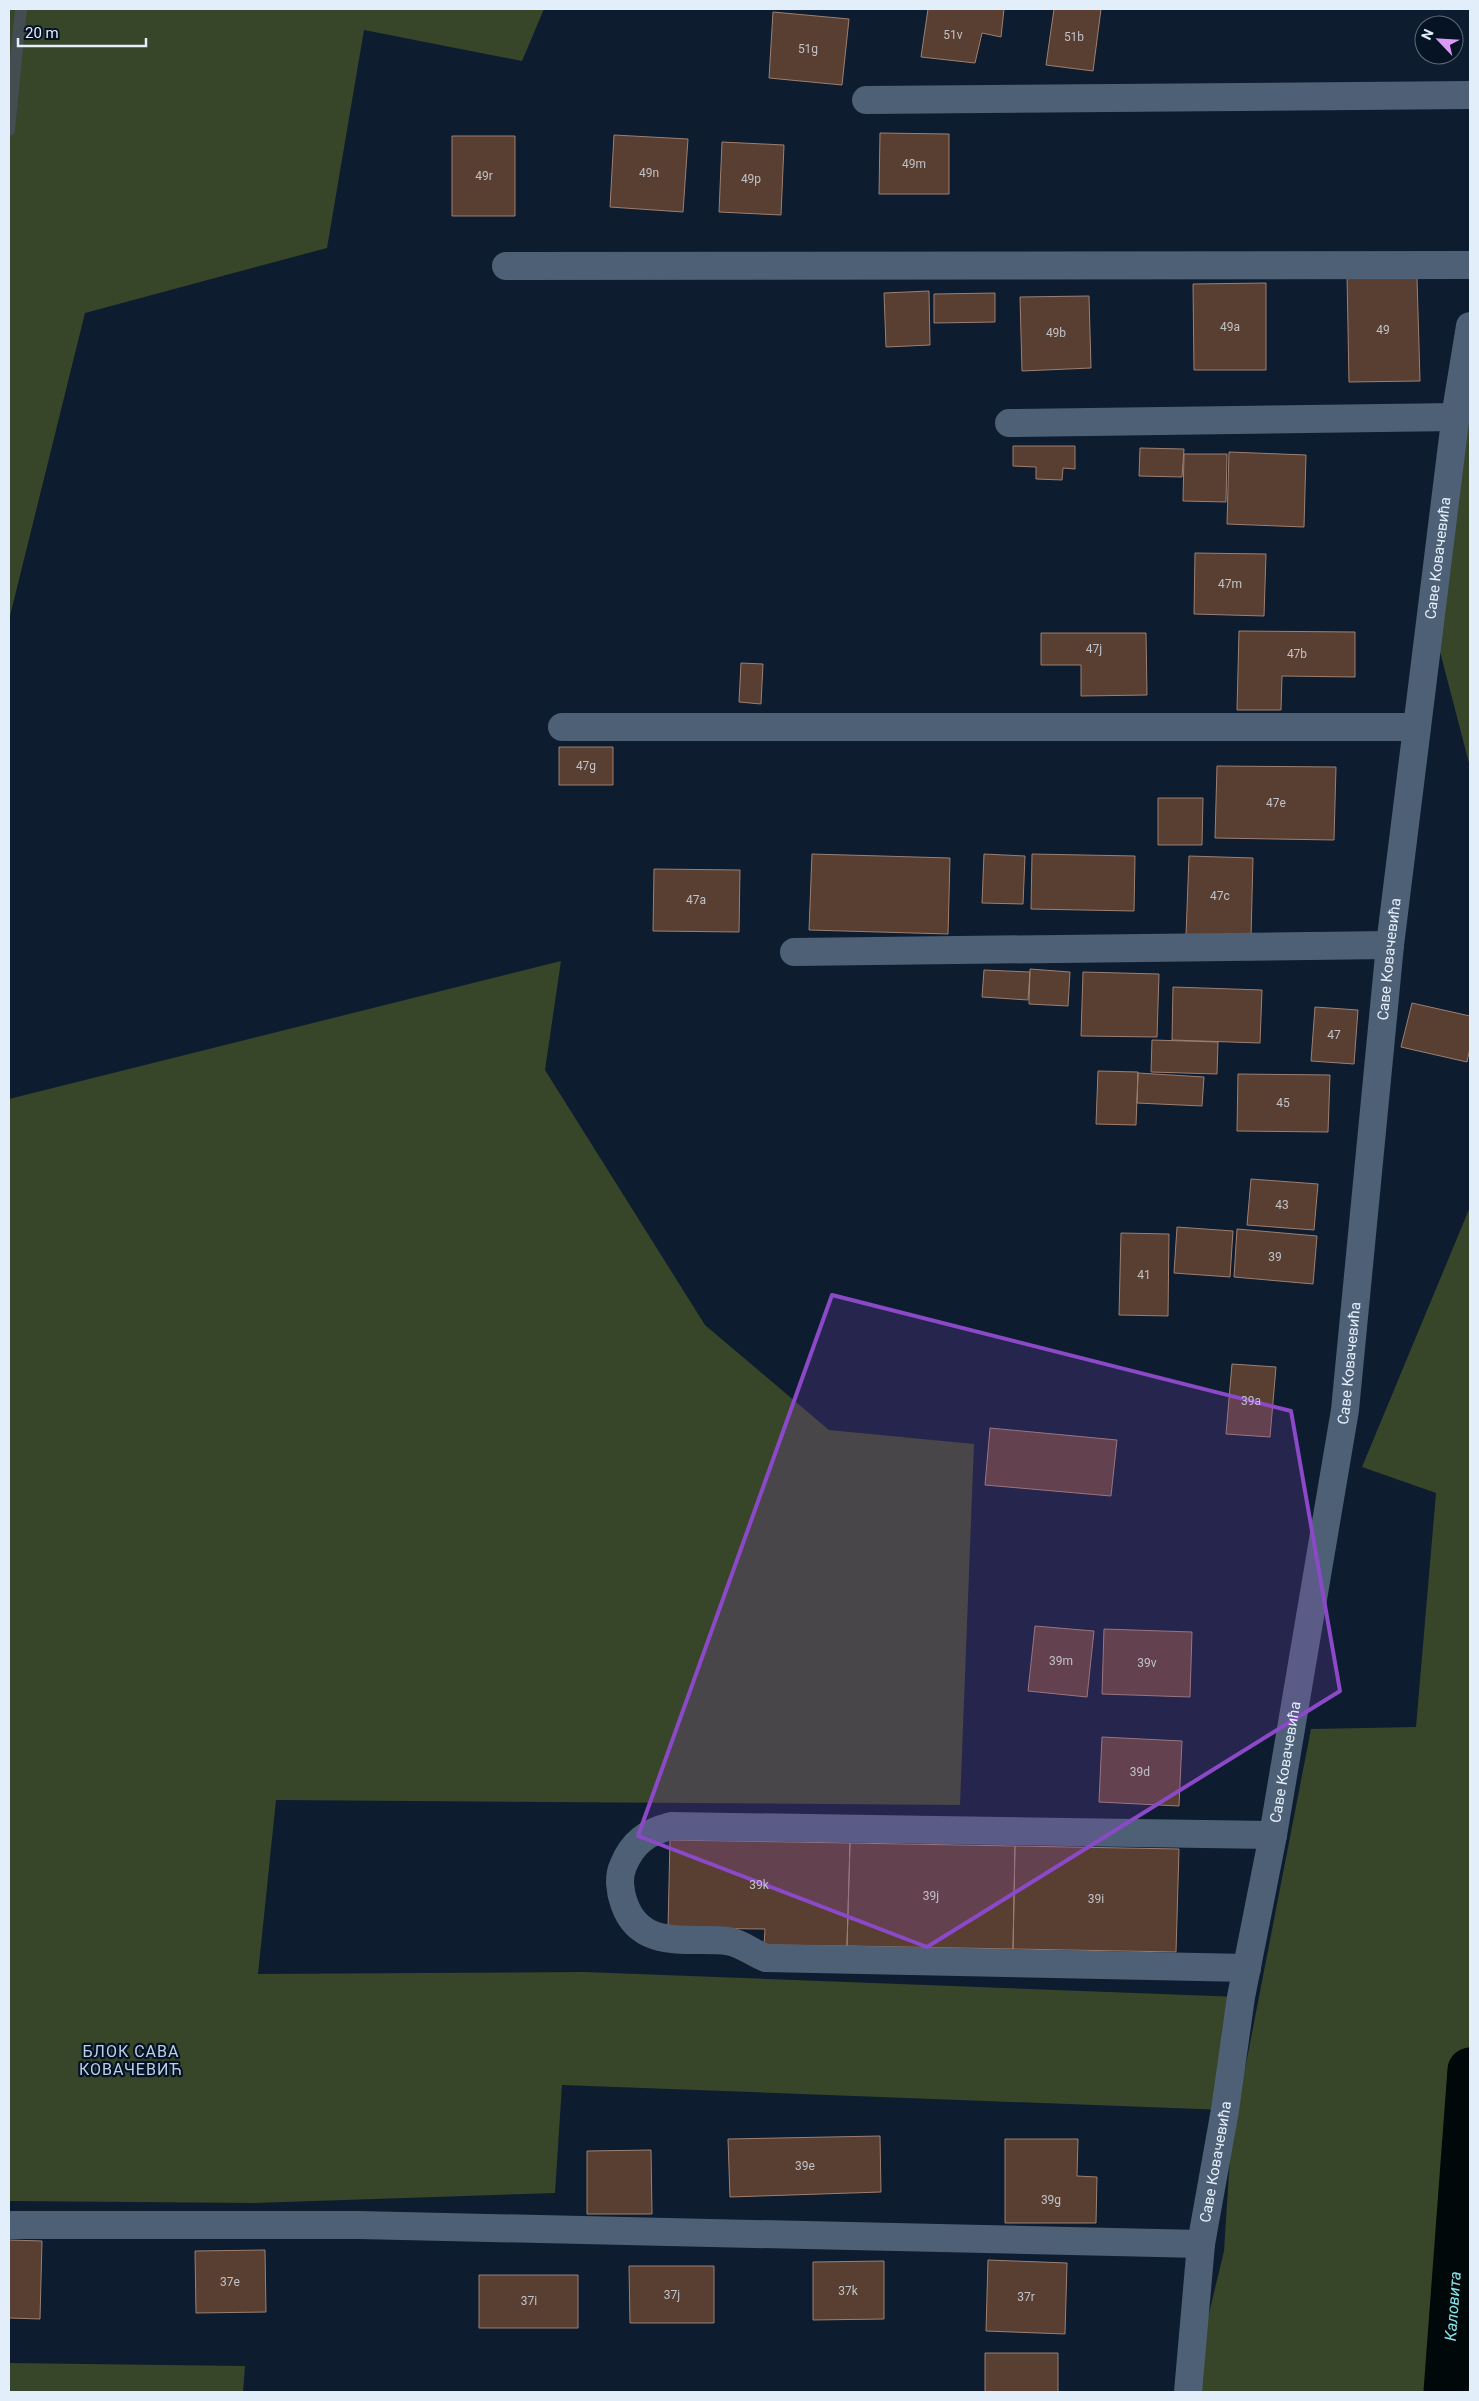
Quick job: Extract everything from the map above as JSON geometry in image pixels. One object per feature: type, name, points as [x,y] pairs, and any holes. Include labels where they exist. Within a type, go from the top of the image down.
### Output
[{"type":"street","points":[[866,100],[1470,95]]},
{"type":"street","points":[[506,266],[1470,264]]},
{"type":"street","name":"Саве Ковачевића","points":[[1188,2392],[1201,2244],[1247,1968],[1273,1835],[1345,1410],[1390,945],[1456,418],[1470,326]]},
{"type":"street","points":[[1009,423],[1456,418]]},
{"type":"street","points":[[562,727],[1417,727]]},
{"type":"street","points":[[794,952],[1390,945]]},
{"type":"street","points":[[1247,1968],[766,1958],[728,1941],[669,1940],[643,1930],[626,1909],[620,1882],[622,1869],[634,1845],[657,1829],[670,1826],[1273,1835]]},
{"type":"street","points":[[9,2225],[359,2225],[1201,2244]]},
{"type":"highlighted area","points":[[832,1295],[1291,1411],[1340,1691],[927,1947],[638,1836]]},
{"type":"green space","points":[[9,9],[544,9],[522,61],[364,30],[327,248],[85,313],[9,620]]},
{"type":"green space","points":[[1470,338],[1470,767],[1431,617]]},
{"type":"green space","points":[[561,961],[545,1070],[705,1325],[829,1430],[974,1444],[960,1805],[276,1800],[258,1974],[584,1972],[1241,1997],[1225,2110],[562,2085],[555,2193],[254,2203],[9,2201],[9,1099]]},
{"type":"green space","points":[[1470,1207],[1470,2392],[1190,2392],[1224,2251],[1231,2141],[1311,1729],[1416,1727],[1436,1493],[1362,1467]]},
{"type":"green space","points":[[9,2363],[245,2366],[243,2392],[9,2392]]},
{"type":"building","points":[[928,9],[1004,9],[1001,37],[982,33],[975,63],[921,57]]},
{"type":"building","points":[[1054,9],[1101,9],[1093,71],[1046,65]]},
{"type":"building","points":[[773,12],[849,19],[842,85],[769,78]]},
{"type":"building","points":[[880,133],[949,134],[949,194],[879,194]]},
{"type":"building","points":[[614,135],[688,139],[683,212],[610,207]]},
{"type":"building","points":[[452,136],[515,136],[515,216],[452,216]]},
{"type":"building","points":[[722,142],[784,145],[781,215],[719,212]]},
{"type":"building","points":[[1347,275],[1417,278],[1420,381],[1349,382]]},
{"type":"building","points":[[1266,283],[1266,370],[1194,370],[1193,284]]},
{"type":"building","points":[[929,291],[930,345],[886,347],[884,293]]},
{"type":"building","points":[[995,293],[995,322],[934,323],[934,294]]},
{"type":"building","points":[[1089,296],[1091,368],[1022,371],[1020,297]]},
{"type":"building","points":[[1013,446],[1075,446],[1075,469],[1063,468],[1062,480],[1036,479],[1036,467],[1013,466]]},
{"type":"building","points":[[1140,448],[1184,449],[1182,477],[1139,476]]},
{"type":"building","points":[[1229,452],[1306,455],[1304,527],[1227,524]]},
{"type":"building","points":[[1184,454],[1227,454],[1226,502],[1183,501]]},
{"type":"building","points":[[1195,553],[1266,554],[1264,616],[1194,614]]},
{"type":"building","points":[[1239,631],[1355,632],[1355,677],[1282,676],[1281,710],[1237,710]]},
{"type":"building","points":[[1041,633],[1146,633],[1147,695],[1081,696],[1081,665],[1041,665]]},
{"type":"building","points":[[741,663],[763,664],[761,704],[739,702]]},
{"type":"building","points":[[559,747],[613,747],[613,785],[559,785]]},
{"type":"building","points":[[1217,766],[1336,767],[1334,840],[1215,838]]},
{"type":"building","points":[[1158,798],[1203,798],[1202,845],[1158,845]]},
{"type":"building","points":[[812,854],[950,858],[948,934],[809,930]]},
{"type":"building","points":[[984,854],[1025,856],[1023,904],[982,903]]},
{"type":"building","points":[[1032,854],[1135,856],[1134,911],[1031,909]]},
{"type":"building","points":[[1189,856],[1253,858],[1251,937],[1186,935]]},
{"type":"building","points":[[654,869],[740,870],[739,932],[653,931]]},
{"type":"building","points":[[1030,969],[1070,972],[1068,1006],[1029,1004]]},
{"type":"building","points":[[984,970],[1030,972],[1028,1000],[982,997]]},
{"type":"building","points":[[1083,972],[1159,974],[1157,1037],[1081,1036]]},
{"type":"building","points":[[1173,987],[1262,990],[1260,1043],[1172,1040]]},
{"type":"building","points":[[1412,1003],[1470,1016],[1470,1048],[1467,1062],[1401,1047]]},
{"type":"building","points":[[1315,1007],[1358,1010],[1354,1064],[1311,1061]]},
{"type":"building","points":[[1152,1040],[1218,1042],[1217,1074],[1151,1072]]},
{"type":"building","points":[[1098,1071],[1138,1072],[1136,1125],[1096,1124]]},
{"type":"building","points":[[1138,1073],[1204,1077],[1202,1106],[1137,1103]]},
{"type":"building","points":[[1238,1074],[1330,1075],[1328,1132],[1237,1131]]},
{"type":"building","points":[[1251,1179],[1318,1184],[1314,1230],[1247,1225]]},
{"type":"building","points":[[1177,1227],[1233,1231],[1230,1277],[1174,1273]]},
{"type":"building","points":[[1237,1229],[1317,1236],[1313,1284],[1234,1277]]},
{"type":"building","points":[[1121,1233],[1169,1234],[1168,1316],[1119,1315]]},
{"type":"building","points":[[1232,1364],[1276,1367],[1270,1437],[1226,1434]]},
{"type":"building","points":[[990,1428],[1117,1440],[1111,1496],[985,1485]]},
{"type":"building","points":[[1035,1626],[1094,1631],[1087,1697],[1028,1691]]},
{"type":"building","points":[[1104,1629],[1192,1632],[1190,1697],[1102,1694]]},
{"type":"building","points":[[1102,1737],[1182,1741],[1179,1806],[1099,1802]]},
{"type":"building","points":[[670,1840],[850,1843],[847,1946],[764,1945],[765,1929],[668,1928]]},
{"type":"building","points":[[850,1843],[1015,1846],[1013,1949],[847,1946]]},
{"type":"building","points":[[1015,1846],[1179,1849],[1176,1952],[1013,1949]]},
{"type":"building","points":[[880,2136],[881,2192],[730,2197],[728,2139]]},
{"type":"building","points":[[1005,2139],[1078,2139],[1077,2176],[1097,2177],[1096,2223],[1005,2223]]},
{"type":"building","points":[[651,2150],[652,2214],[587,2214],[587,2151]]},
{"type":"building","points":[[9,2240],[42,2241],[40,2319],[9,2318]]},
{"type":"building","points":[[265,2250],[266,2312],[196,2313],[195,2251]]},
{"type":"building","points":[[988,2260],[1067,2263],[1065,2334],[986,2331]]},
{"type":"building","points":[[884,2261],[884,2319],[813,2320],[813,2262]]},
{"type":"building","points":[[629,2266],[714,2266],[714,2323],[630,2323]]},
{"type":"building","points":[[479,2275],[578,2275],[578,2328],[479,2328]]},
{"type":"building","points":[[985,2353],[1058,2353],[1058,2392],[985,2392]]},
{"type":"waterway","points":[[9,130],[21,9]]},
{"type":"waterway","name":"Каловита","points":[[1446,2392],[1470,2070]]},
{"type":"district","name":"БЛОК САВА КОВАЧЕВИЋ","points":[[131,2060]]}]
